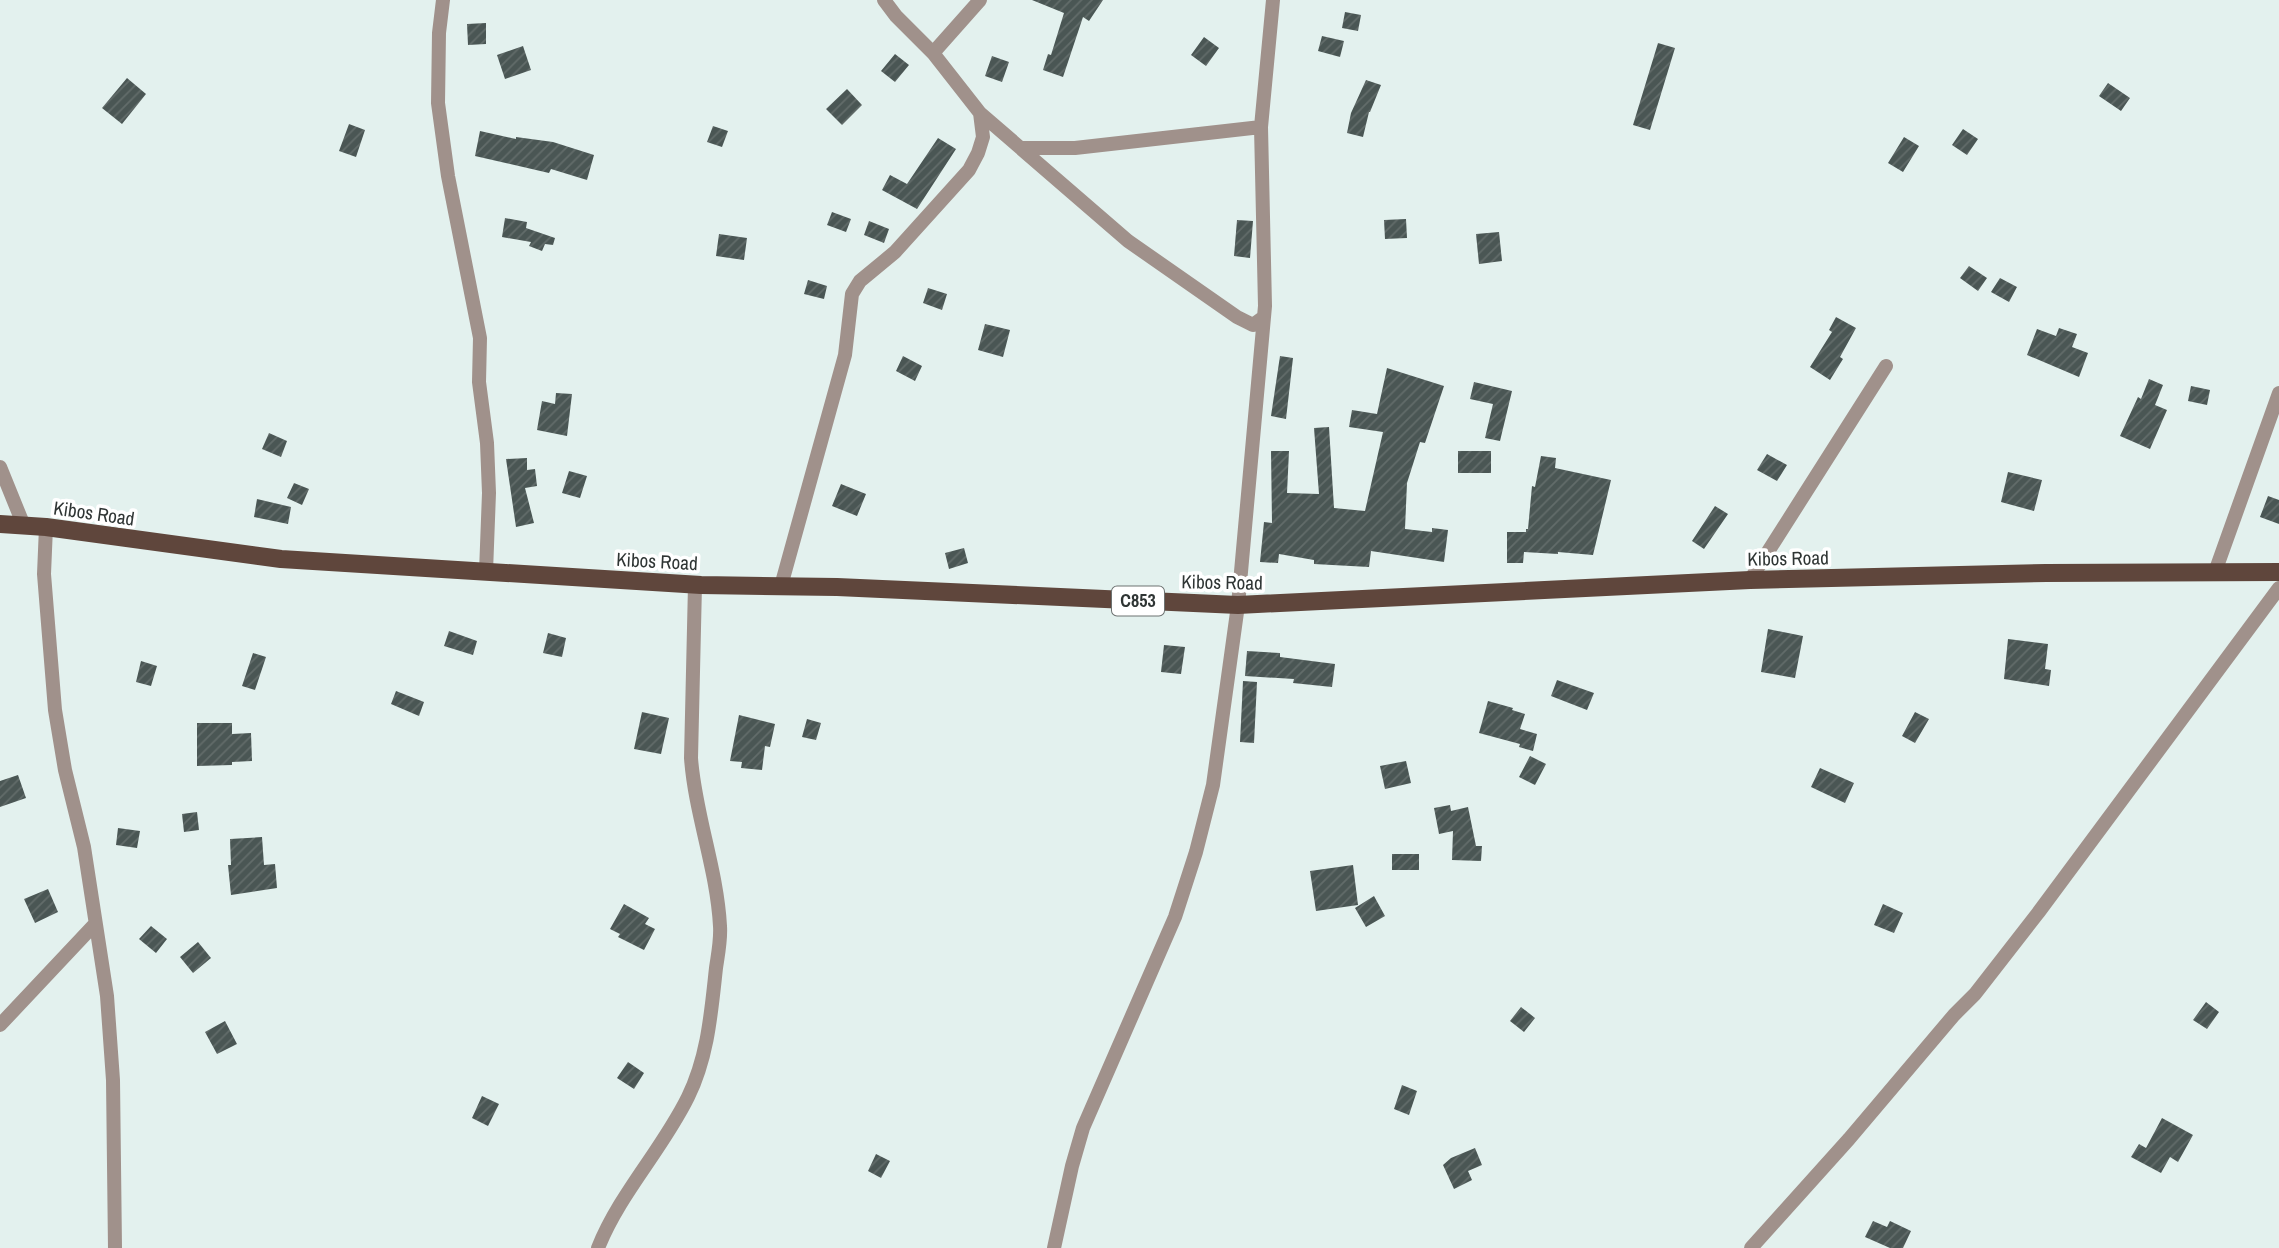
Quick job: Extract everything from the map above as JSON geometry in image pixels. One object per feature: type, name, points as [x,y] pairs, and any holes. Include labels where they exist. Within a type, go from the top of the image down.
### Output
[{"type":"main road","name":"Kibos Road","points":[[0,524],[46,527],[281,559],[695,584],[1238,605],[1749,580],[2279,572]]},
{"type":"street","points":[[443,0],[439,33],[438,103],[448,176],[480,338],[479,382],[487,443],[489,493],[486,572]]},
{"type":"street","points":[[884,0],[896,16],[933,52],[979,113],[1128,241],[1237,317],[1254,325],[1264,317]]},
{"type":"street","points":[[933,52],[981,0]]},
{"type":"street","points":[[1054,1248],[1083,1128],[1175,916],[1196,852],[1213,785],[1238,605],[1264,317],[1261,127],[1273,0]]},
{"type":"street","points":[[781,586],[845,355],[852,294],[860,281],[895,252],[968,170],[983,137],[979,113]]},
{"type":"street","points":[[1021,148],[1075,148],[1261,127]]},
{"type":"street","points":[[1749,580],[1886,366]]},
{"type":"street","points":[[2215,572],[2279,393]]},
{"type":"street","points":[[0,467],[24,526]]},
{"type":"street","points":[[46,527],[44,574],[55,710],[65,770],[84,847],[107,996],[113,1080],[115,1248]]},
{"type":"street","points":[[598,1248],[617,1207],[662,1143],[688,1098],[703,1062],[709,1032],[720,925],[715,886],[693,783],[691,758],[695,584]]},
{"type":"street","points":[[1752,1248],[1975,994],[2279,588]]},
{"type":"street","points":[[0,1025],[95,924]]},
{"type":"building","points":[[1032,0],[1103,0],[1089,21],[1083,17],[1063,77],[1043,70],[1048,54],[1051,55],[1064,13]]},
{"type":"building","points":[[1345,12],[1361,15],[1358,31],[1342,28]]},
{"type":"building","points":[[486,23],[486,44],[468,45],[467,24]]},
{"type":"building","points":[[1322,36],[1344,41],[1340,57],[1318,51]]},
{"type":"building","points":[[1204,37],[1219,48],[1206,66],[1191,55]]},
{"type":"building","points":[[1658,43],[1675,48],[1650,130],[1633,125]]},
{"type":"building","points":[[523,46],[531,70],[505,79],[497,55]]},
{"type":"building","points":[[895,54],[909,65],[895,82],[881,71]]},
{"type":"building","points":[[992,56],[1009,62],[1002,82],[985,76]]},
{"type":"building","points":[[127,78],[146,94],[122,124],[102,108]]},
{"type":"building","points":[[1366,80],[1381,85],[1369,112],[1363,137],[1347,133],[1351,113]]},
{"type":"building","points":[[2108,83],[2130,98],[2121,111],[2099,96]]},
{"type":"building","points":[[847,89],[862,105],[842,125],[826,109]]},
{"type":"building","points":[[349,124],[365,130],[356,157],[339,151]]},
{"type":"building","points":[[713,126],[728,131],[722,147],[707,142]]},
{"type":"building","points":[[1963,129],[1978,139],[1967,155],[1952,145]]},
{"type":"building","points":[[480,131],[516,139],[553,142],[594,155],[587,180],[551,169],[549,173],[475,156]]},
{"type":"building","points":[[1904,137],[1919,146],[1903,172],[1888,163]]},
{"type":"building","points":[[938,138],[956,149],[917,209],[882,190],[890,175],[907,184]]},
{"type":"building","points":[[832,212],[851,219],[846,232],[827,225]]},
{"type":"building","points":[[505,218],[527,222],[526,228],[555,238],[553,245],[545,244],[542,251],[529,246],[531,242],[502,237]]},
{"type":"building","points":[[1406,219],[1407,238],[1385,239],[1384,220]]},
{"type":"building","points":[[1237,220],[1253,221],[1250,258],[1234,256]]},
{"type":"building","points":[[869,221],[889,229],[884,243],[864,235]]},
{"type":"building","points":[[1499,232],[1502,261],[1479,264],[1476,234]]},
{"type":"building","points":[[719,234],[747,238],[744,260],[716,256]]},
{"type":"building","points":[[1969,266],[1987,278],[1978,291],[1960,278]]},
{"type":"building","points":[[2000,278],[2017,287],[2009,302],[1991,292]]},
{"type":"building","points":[[808,280],[827,286],[824,299],[804,294]]},
{"type":"building","points":[[928,288],[947,294],[942,310],[923,303]]},
{"type":"building","points":[[1836,317],[1856,328],[1840,357],[1843,359],[1830,380],[1810,367],[1832,332],[1829,330]]},
{"type":"building","points":[[985,324],[1010,330],[1003,357],[978,350]]},
{"type":"building","points":[[2059,328],[2077,334],[2072,347],[2088,353],[2079,377],[2027,355],[2037,329],[2056,336]]},
{"type":"building","points":[[903,356],[922,366],[915,381],[896,371]]},
{"type":"building","points":[[1280,356],[1293,358],[1286,419],[1271,416]]},
{"type":"building","points":[[1387,368],[1444,386],[1425,443],[1420,442],[1407,483],[1405,529],[1432,532],[1432,528],[1448,530],[1444,562],[1371,551],[1369,567],[1314,564],[1314,560],[1279,554],[1278,563],[1260,562],[1264,522],[1272,523],[1271,451],[1289,451],[1287,493],[1319,494],[1314,428],[1329,427],[1334,508],[1365,511],[1383,432],[1349,427],[1352,410],[1377,414]]},
{"type":"building","points":[[2149,379],[2163,385],[2155,405],[2167,410],[2150,449],[2120,436]]},
{"type":"building","points":[[1474,382],[1512,391],[1500,441],[1485,438],[1493,404],[1470,399]]},
{"type":"building","points":[[2191,386],[2210,390],[2207,405],[2188,401]]},
{"type":"building","points":[[556,393],[572,394],[567,436],[537,430],[542,401],[555,404]]},
{"type":"building","points":[[269,433],[287,441],[281,457],[262,449]]},
{"type":"building","points":[[1458,451],[1491,451],[1491,473],[1458,473]]},
{"type":"building","points":[[1767,454],[1787,465],[1777,481],[1757,470]]},
{"type":"building","points":[[1541,456],[1556,458],[1555,468],[1611,480],[1593,555],[1524,552],[1523,563],[1507,563],[1507,532],[1526,532],[1528,529],[1532,486],[1535,487]]},
{"type":"building","points":[[527,458],[527,470],[535,469],[537,486],[525,488],[534,523],[516,527],[506,459]]},
{"type":"building","points":[[569,471],[587,476],[580,498],[562,493]]},
{"type":"building","points":[[2008,472],[2042,480],[2034,511],[2001,502]]},
{"type":"building","points":[[294,483],[309,489],[302,505],[287,498]]},
{"type":"building","points":[[841,484],[866,494],[857,516],[832,506]]},
{"type":"building","points":[[2268,496],[2279,500],[2279,524],[2260,517]]},
{"type":"building","points":[[257,499],[291,507],[288,524],[254,517]]},
{"type":"building","points":[[1715,506],[1728,514],[1704,549],[1692,541]]},
{"type":"building","points":[[964,548],[968,563],[949,569],[945,553]]},
{"type":"building","points":[[1768,629],[1803,636],[1795,678],[1761,672]]},
{"type":"building","points":[[449,631],[477,641],[473,655],[444,646]]},
{"type":"building","points":[[548,633],[566,638],[562,657],[543,653]]},
{"type":"building","points":[[2008,639],[2048,644],[2045,669],[2051,670],[2049,686],[2004,679]]},
{"type":"building","points":[[1164,645],[1185,647],[1181,674],[1161,672]]},
{"type":"building","points":[[1247,651],[1280,653],[1280,657],[1335,664],[1332,687],[1293,683],[1294,679],[1245,676]]},
{"type":"building","points":[[253,653],[266,657],[255,690],[242,686]]},
{"type":"building","points":[[141,661],[157,666],[151,686],[136,682]]},
{"type":"building","points":[[1557,680],[1594,693],[1587,710],[1551,696]]},
{"type":"building","points":[[1243,681],[1257,682],[1254,743],[1240,742]]},
{"type":"building","points":[[396,691],[424,702],[419,716],[391,704]]},
{"type":"building","points":[[1488,701],[1525,714],[1520,729],[1537,734],[1533,751],[1519,747],[1520,744],[1479,733]]},
{"type":"building","points":[[642,712],[669,718],[661,754],[634,749]]},
{"type":"building","points":[[1915,712],[1929,719],[1915,743],[1902,736]]},
{"type":"building","points":[[739,715],[775,724],[770,747],[765,746],[762,770],[741,768],[742,762],[730,761]]},
{"type":"building","points":[[807,719],[821,723],[816,740],[802,737]]},
{"type":"building","points":[[197,723],[232,723],[232,734],[251,733],[252,761],[232,762],[232,765],[197,766]]},
{"type":"building","points":[[1530,756],[1546,764],[1535,785],[1519,777]]},
{"type":"building","points":[[1406,761],[1411,783],[1385,789],[1380,766]]},
{"type":"building","points":[[1820,768],[1854,783],[1845,803],[1811,787]]},
{"type":"building","points":[[18,775],[26,798],[0,807],[0,781]]},
{"type":"building","points":[[1450,805],[1451,811],[1468,807],[1476,846],[1482,846],[1481,861],[1452,860],[1453,831],[1439,834],[1434,808]]},
{"type":"building","points":[[197,812],[199,830],[184,832],[182,814]]},
{"type":"building","points":[[118,828],[140,831],[137,848],[116,845]]},
{"type":"building","points":[[262,837],[264,865],[275,864],[277,888],[231,895],[228,865],[231,865],[230,839]]},
{"type":"building","points":[[1392,854],[1419,854],[1419,870],[1392,870]]},
{"type":"building","points":[[1353,865],[1358,905],[1316,911],[1310,871]]},
{"type":"building","points":[[48,889],[58,912],[35,923],[24,899]]},
{"type":"building","points":[[1374,896],[1385,916],[1366,927],[1355,908]]},
{"type":"building","points":[[624,904],[649,918],[645,924],[655,929],[644,950],[618,937],[620,934],[610,929]]},
{"type":"building","points":[[1883,904],[1903,913],[1894,933],[1874,925]]},
{"type":"building","points":[[151,926],[167,939],[156,953],[139,939]]},
{"type":"building","points":[[198,942],[211,958],[193,973],[180,957]]},
{"type":"building","points":[[2206,1002],[2219,1012],[2207,1029],[2193,1020]]},
{"type":"building","points":[[1521,1007],[1535,1018],[1524,1032],[1510,1021]]},
{"type":"building","points":[[225,1021],[237,1044],[217,1054],[205,1032]]},
{"type":"building","points":[[628,1062],[644,1073],[634,1089],[617,1078]]},
{"type":"building","points":[[1402,1085],[1417,1091],[1409,1115],[1394,1109]]},
{"type":"building","points":[[482,1096],[499,1104],[488,1126],[472,1118]]},
{"type":"building","points":[[2162,1118],[2193,1135],[2178,1162],[2170,1157],[2161,1173],[2131,1157],[2139,1144],[2146,1148]]},
{"type":"building","points":[[1475,1148],[1482,1165],[1468,1171],[1472,1180],[1454,1189],[1443,1165],[1451,1158]]},
{"type":"building","points":[[876,1154],[890,1161],[881,1178],[868,1171]]},
{"type":"building","points":[[1873,1221],[1887,1227],[1890,1221],[1911,1231],[1903,1248],[1890,1248],[1865,1237]]}]
